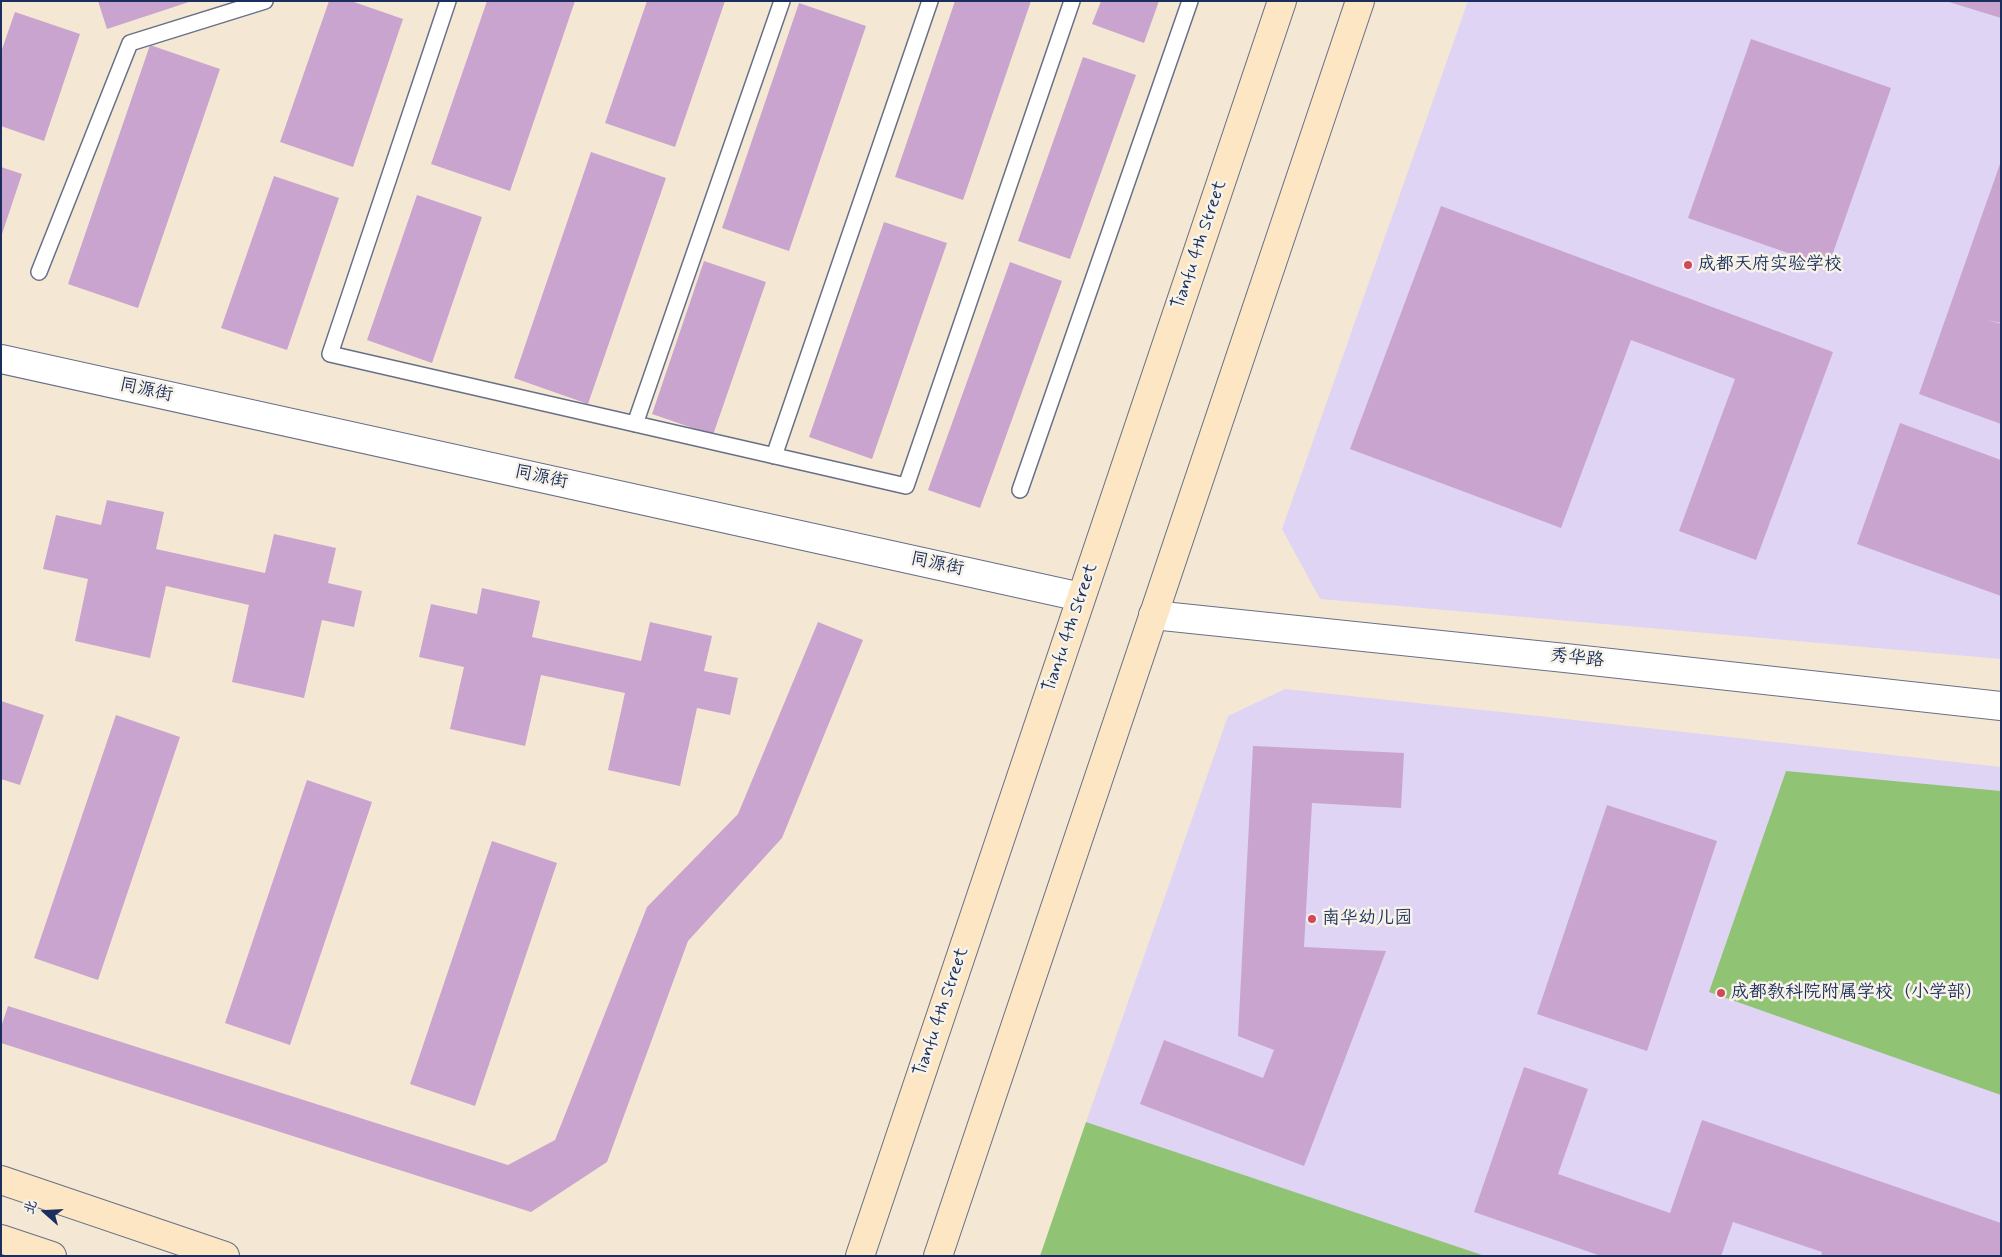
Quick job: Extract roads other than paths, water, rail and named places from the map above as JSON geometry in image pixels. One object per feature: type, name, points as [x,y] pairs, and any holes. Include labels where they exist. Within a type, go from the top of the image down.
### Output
[{"type":"main road","name":"Tianfu 4th Street","points":[[860,1256],[1282,1]]},
{"type":"main road","points":[[938,1256],[1360,1]]},
{"type":"main road","points":[[1,1180],[225,1256]]},
{"type":"main road","points":[[1,1239],[52,1256]]},
{"type":"street","name":"同源街","points":[[1,359],[1081,597]]},
{"type":"street","name":"秀华路","points":[[1153,615],[2001,706]]},
{"type":"lane","points":[[39,272],[130,43],[265,1]]},
{"type":"lane","points":[[448,1],[330,354],[906,486],[1072,1]]},
{"type":"lane","points":[[635,424],[782,1]]},
{"type":"lane","points":[[774,456],[930,1]]},
{"type":"lane","points":[[1020,490],[1190,1]]},
{"type":"place","name":"成都天府实验学校","points":[[1688,265]]},
{"type":"place","name":"南华幼儿园","points":[[1312,919]]},
{"type":"place","name":"成都教科院附属学校（小学部）","points":[[1721,993]]}]
